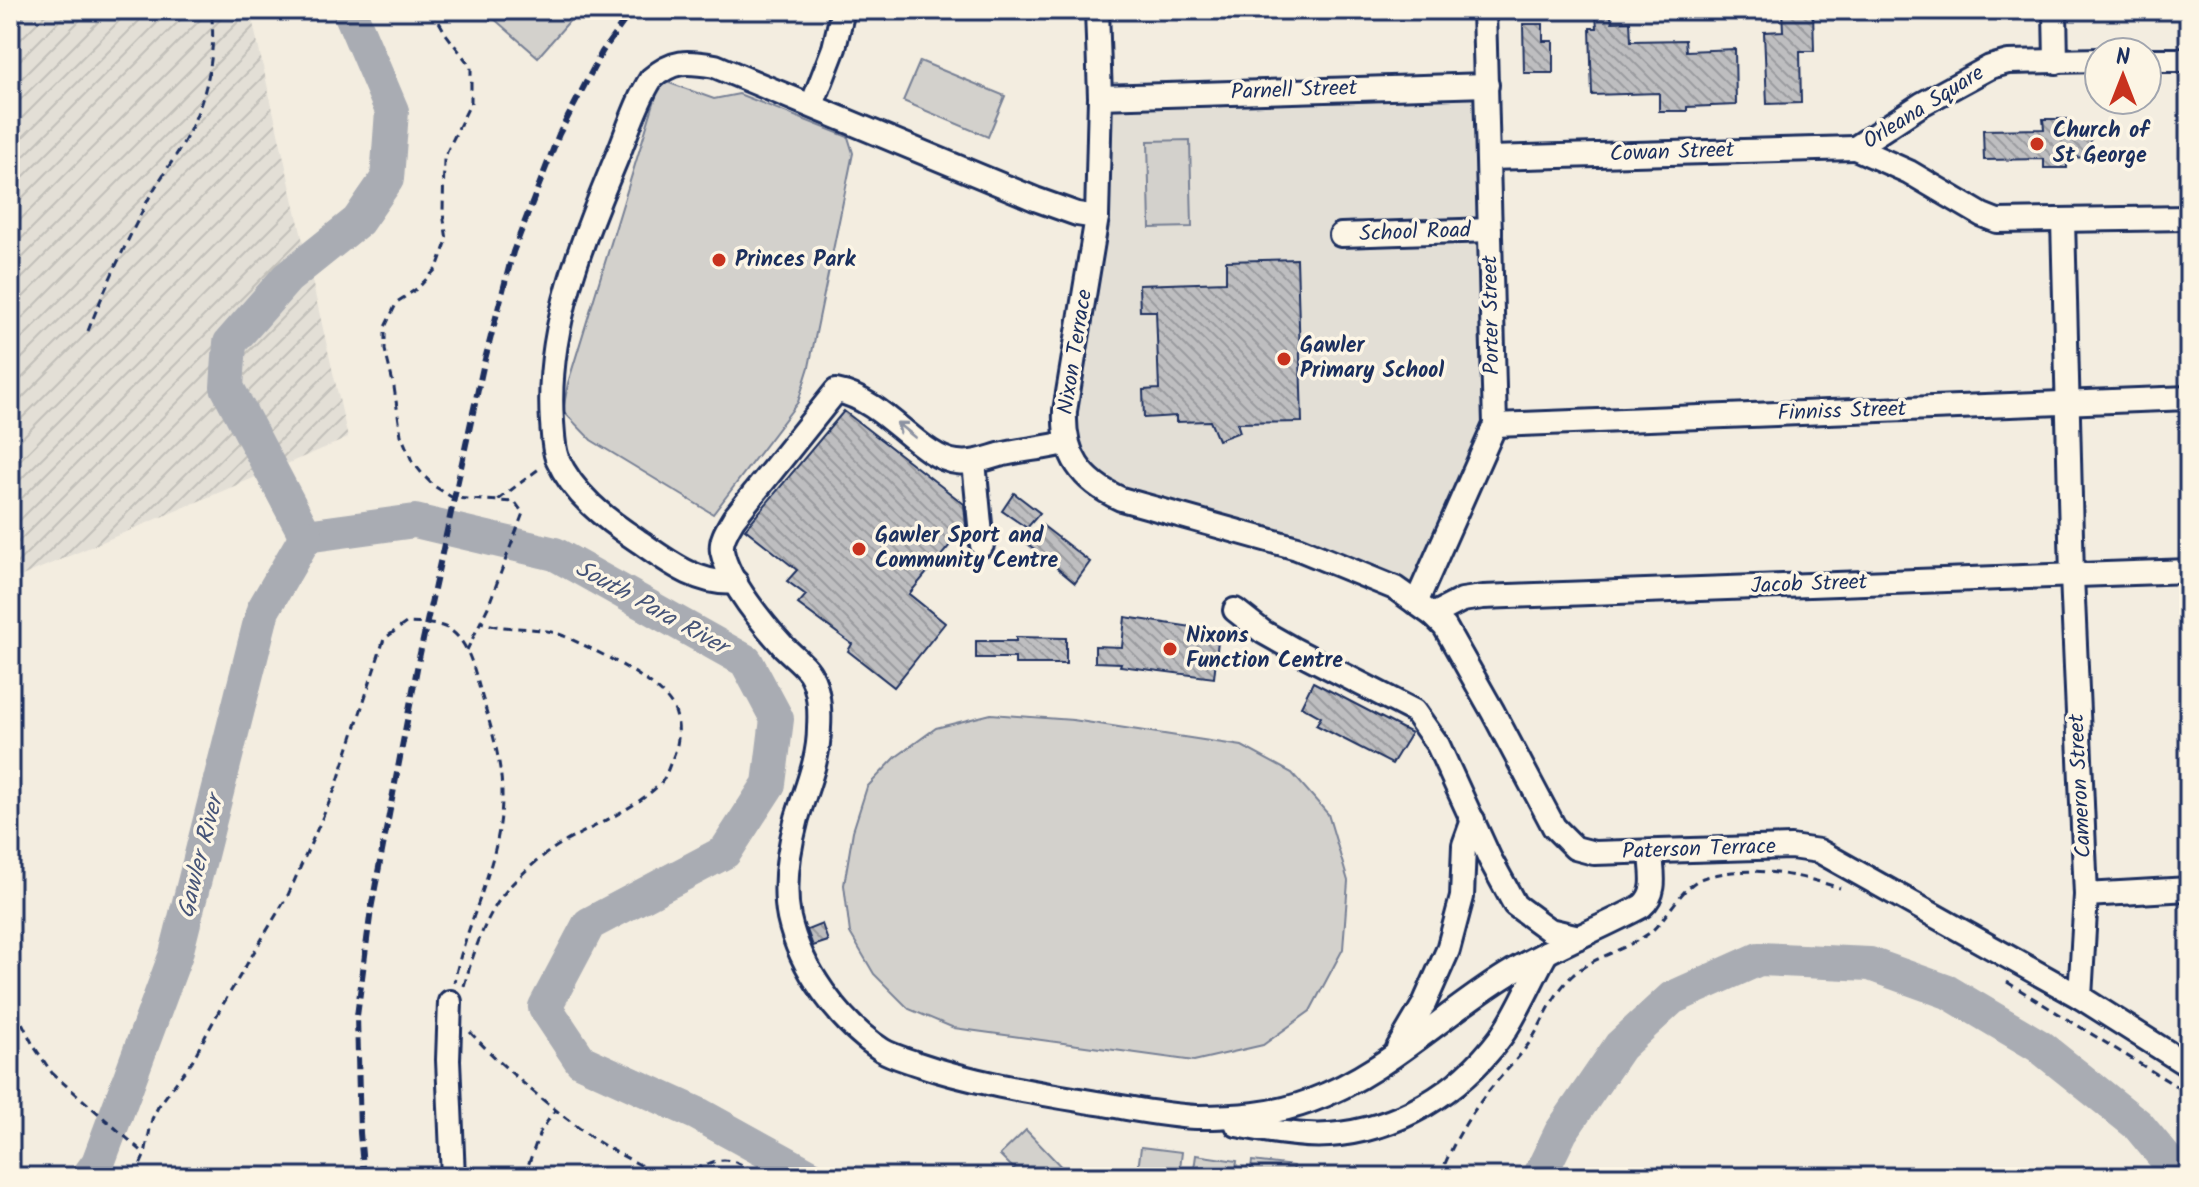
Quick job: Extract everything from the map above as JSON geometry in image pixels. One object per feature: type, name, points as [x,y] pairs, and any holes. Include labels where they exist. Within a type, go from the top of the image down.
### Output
[{"type":"street","points":[[812,105],[834,48],[843,10]]},
{"type":"street","name":"Nixon Terrace","points":[[1097,10],[1100,97],[1097,217],[1065,411],[1066,443],[1071,458],[1099,489],[1110,494],[1297,548],[1384,583],[1424,609]]},
{"type":"street","name":"Porter Street","points":[[1424,609],[1495,425],[1484,10]]},
{"type":"street","points":[[2055,10],[2056,62]]},
{"type":"street","points":[[2163,60],[2189,60]]},
{"type":"street","name":"Orleana Square","points":[[1855,148],[1922,104],[1990,67],[2008,62],[2083,61]]},
{"type":"street","points":[[736,582],[724,583],[689,574],[612,524],[580,494],[557,458],[554,444],[550,392],[570,281],[595,210],[651,79],[665,67],[678,63],[715,66],[1011,190],[1077,214],[1097,217]]},
{"type":"street","name":"Parnell Street","points":[[1100,97],[1487,85]]},
{"type":"street","name":"Orleana Square","points":[[1855,148],[1909,172],[1997,221],[2189,218]]},
{"type":"street","name":"Cowan Street","points":[[1489,158],[1855,148]]},
{"type":"street","points":[[2063,220],[2068,403]]},
{"type":"street","name":"School Road","points":[[1341,235],[1490,230]]},
{"type":"street","points":[[1066,443],[965,462],[938,456],[881,411],[855,396],[836,391],[726,530],[722,551],[736,582],[770,632],[809,672],[815,686],[819,730],[815,763],[797,818],[792,845],[787,885],[788,915],[796,942],[811,972],[836,1007],[860,1033],[885,1052],[934,1069],[1051,1095],[1254,1128],[1327,1136],[1386,1124],[1429,1105],[1471,1071],[1501,1037],[1547,951]]},
{"type":"street","name":"Finniss Street","points":[[1495,425],[2189,398]]},
{"type":"street","name":"Cameron Street","points":[[2068,403],[2086,895],[2080,997]]},
{"type":"street","points":[[965,462],[982,545]]},
{"type":"street","name":"Jacob Street","points":[[1424,609],[1483,597],[2189,571]]},
{"type":"street","name":"Paterson Terrace","points":[[1424,609],[1445,627],[1560,834],[1575,848],[1582,851],[1651,853],[1791,847],[1819,851],[2080,997],[2189,1066]]},
{"type":"street","points":[[1235,610],[1263,632],[1293,649],[1414,711],[1438,745],[1515,905],[1549,930],[1579,937]]},
{"type":"street","points":[[1393,1056],[1424,1004],[1448,950],[1462,897],[1464,845],[1473,820]]},
{"type":"street","points":[[1193,1117],[1260,1115],[1310,1101],[1369,1073],[1506,975],[1547,951],[1630,913],[1651,898],[1651,853]]},
{"type":"street","points":[[2086,895],[2189,889]]},
{"type":"street","points":[[450,1002],[448,1060],[453,1177]]},
{"type":"path","points":[[88,331],[125,245],[202,103],[212,55],[211,10]]},
{"type":"path","points":[[432,10],[471,67],[471,102],[444,158],[443,213],[447,240],[437,268],[418,288],[397,302],[385,327],[385,350],[401,435],[412,461],[434,486],[453,498],[515,502],[523,513],[488,607],[467,650]]},
{"type":"path","points":[[498,500],[534,471],[557,458]]},
{"type":"path","points":[[450,1002],[462,996],[474,951],[488,918],[516,880],[558,845],[621,811],[661,783],[677,748],[678,724],[671,705],[648,683],[625,668],[564,636],[541,628],[481,622]]},
{"type":"path","points":[[135,1177],[158,1107],[192,1061],[288,895],[336,787],[384,639],[406,623],[444,626],[467,650],[489,722],[502,794],[494,849],[460,951],[450,1002]]},
{"type":"path","points":[[1440,1177],[1448,1153],[1464,1127],[1489,1091],[1528,1045],[1553,997],[1574,973],[1649,933],[1699,879],[1729,872],[1758,871],[1799,876],[1840,888]]},
{"type":"path","points":[[1999,977],[2189,1094]]},
{"type":"path","points":[[10,998],[33,1045],[52,1073],[145,1154]]},
{"type":"path","points":[[468,1030],[593,1139],[660,1177]]},
{"type":"path","points":[[524,1177],[540,1132],[556,1109]]},
{"type":"path","points":[[682,1177],[714,1161],[738,1161],[762,1177]]},
{"type":"shaded area","points":[[10,10],[250,10],[348,438],[10,581]]},
{"type":"shaded area","points":[[484,10],[579,10],[538,57]]},
{"type":"shaded area","points":[[920,61],[1005,96],[988,137],[903,101]]},
{"type":"shaded area","name":"Princes Park","points":[[661,80],[714,99],[739,94],[848,137],[853,153],[809,367],[798,402],[713,514],[591,440],[563,411],[568,383]]},
{"type":"shaded area","name":"Gawler Primary School","points":[[1487,85],[1495,425],[1416,603],[1395,588],[1121,499],[1066,443],[1100,97]]},
{"type":"shaded area","points":[[1190,140],[1192,227],[1150,228],[1148,141]]},
{"type":"shaded area","points":[[991,714],[1073,720],[1242,746],[1292,773],[1328,814],[1348,881],[1343,949],[1310,1011],[1263,1045],[1194,1061],[954,1028],[909,1009],[874,974],[850,933],[844,885],[853,831],[867,787],[896,757],[936,728]]},
{"type":"shaded area","points":[[1026,1130],[1071,1177],[1022,1177],[1000,1155]]},
{"type":"shaded area","points":[[1141,1147],[1182,1152],[1179,1177],[1137,1177]]},
{"type":"shaded area","points":[[1196,1155],[1237,1161],[1235,1177],[1193,1177]]},
{"type":"shaded area","points":[[1252,1161],[1294,1166],[1292,1177],[1250,1177]]},
{"type":"building","points":[[1782,10],[1813,10],[1814,51],[1800,51],[1801,103],[1767,104],[1764,32],[1783,31]]},
{"type":"building","points":[[1596,16],[1611,16],[1612,22],[1630,21],[1631,41],[1685,40],[1686,51],[1735,49],[1736,105],[1659,111],[1659,93],[1592,95],[1590,28],[1597,28]]},
{"type":"building","points":[[1523,24],[1543,24],[1543,41],[1553,41],[1553,73],[1524,73]]},
{"type":"building","name":"Church of St George","points":[[2043,119],[2068,119],[2068,129],[2091,129],[2091,157],[2067,158],[2067,168],[2044,168],[2044,159],[1984,160],[1983,130],[2044,129]]},
{"type":"building","points":[[1297,259],[1302,422],[1237,423],[1240,432],[1218,440],[1210,421],[1176,422],[1176,416],[1144,418],[1143,390],[1159,389],[1156,311],[1140,311],[1139,285],[1226,282],[1226,261]]},
{"type":"building","name":"Gawler Sport and Community Centre","points":[[844,411],[964,504],[966,526],[909,594],[945,623],[894,687],[848,651],[852,644],[798,604],[806,595],[787,581],[797,570],[745,529]]},
{"type":"building","points":[[1014,493],[1040,513],[1027,528],[1002,511]]},
{"type":"building","points":[[1042,525],[1090,562],[1075,583],[1028,544]]},
{"type":"building","name":"Nixons Function Centre","points":[[1125,617],[1219,631],[1214,678],[1120,666],[1121,663],[1095,662],[1095,646],[1122,647]]},
{"type":"building","points":[[1016,637],[1066,638],[1066,664],[1015,664],[1015,658],[976,658],[976,641],[1016,641]]},
{"type":"building","points":[[1313,682],[1411,733],[1392,764],[1316,725],[1321,717],[1301,706]]},
{"type":"building","points":[[822,924],[828,941],[813,946],[807,930]]},
{"type":"waterway","points":[[306,536],[227,387],[230,343],[287,278],[358,221],[387,179],[392,111],[349,10]]},
{"type":"waterway","name":"South Para River","points":[[306,536],[415,521],[555,554],[746,661],[777,719],[769,784],[725,852],[589,924],[545,1007],[581,1061],[698,1114],[812,1177]]},
{"type":"waterway","name":"Gawler River","points":[[88,1177],[98,1163],[176,954],[263,610],[306,536]]},
{"type":"waterway","name":"South Para River","points":[[1539,1177],[1561,1132],[1620,1046],[1672,998],[1759,959],[1870,964],[1948,992],[2039,1046],[2138,1125],[2181,1177]]},
{"type":"railway","points":[[364,1177],[357,1016],[371,909],[419,658],[483,367],[513,252],[559,134],[602,52],[632,10]]},
{"type":"place","name":"Church of St George","points":[[2037,144]]},
{"type":"place","name":"Princes Park","points":[[719,260]]},
{"type":"place","name":"Gawler Primary School","points":[[1284,359]]},
{"type":"place","name":"Gawler Sport and Community Centre","points":[[859,549]]},
{"type":"place","name":"Nixons Function Centre","points":[[1170,649]]}]
